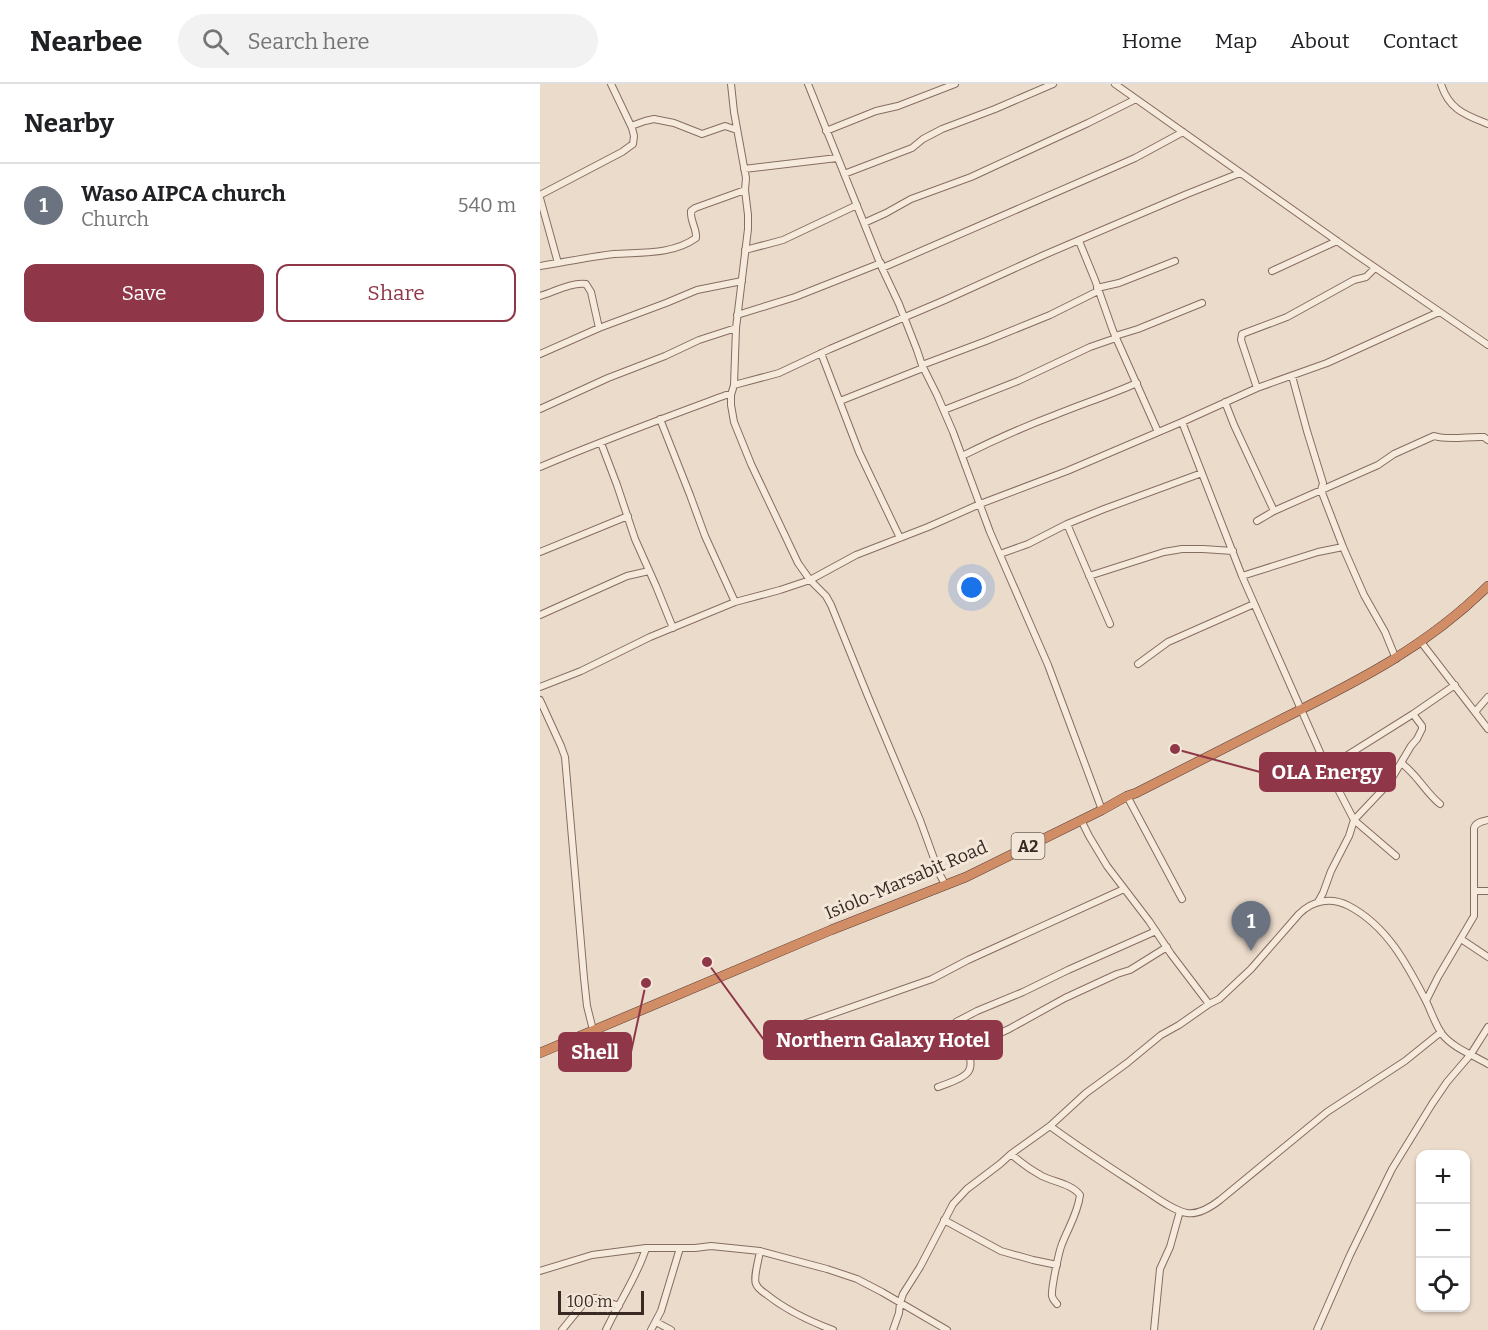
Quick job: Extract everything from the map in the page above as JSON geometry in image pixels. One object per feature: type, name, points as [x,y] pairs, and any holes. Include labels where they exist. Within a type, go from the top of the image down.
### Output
[{"type":"highway","name":"Isiolo-Marsabit Road","points":[[540,1053],[975,872],[1082,820],[1396,659],[1450,621],[1488,586]]},
{"type":"street","points":[[558,263],[540,197],[630,147],[634,141],[631,126],[611,84]]},
{"type":"street","points":[[731,84],[746,178],[748,214],[736,328],[734,385],[731,395],[734,422],[746,454],[793,554],[810,580],[826,596],[831,605],[945,884]]},
{"type":"street","points":[[807,84],[923,366],[944,410],[990,532],[1048,665],[1102,810]]},
{"type":"street","points":[[826,131],[955,84]]},
{"type":"street","points":[[844,174],[912,148],[942,129],[1053,84]]},
{"type":"street","points":[[1115,84],[1488,345]]},
{"type":"street","points":[[1441,84],[1447,97],[1459,111],[1488,124]]},
{"type":"street","points":[[864,223],[911,198],[971,177],[1136,99]]},
{"type":"street","points":[[631,126],[654,119],[674,123],[702,134],[725,126],[737,130]]},
{"type":"street","points":[[738,315],[882,265],[1135,158],[1183,132]]},
{"type":"street","points":[[744,169],[837,158]]},
{"type":"street","points":[[734,385],[779,373],[904,316],[1240,173]]},
{"type":"street","points":[[540,266],[616,254],[662,251],[689,242],[696,238],[697,233],[691,221],[691,211],[745,190]]},
{"type":"street","points":[[745,250],[783,240],[857,205]]},
{"type":"street","points":[[1078,241],[1095,280],[1115,337],[1158,432]]},
{"type":"street","points":[[1272,271],[1337,241]]},
{"type":"street","points":[[840,401],[1050,315],[1097,290],[1119,284],[1175,261]]},
{"type":"street","points":[[1257,388],[1240,340],[1242,334],[1287,317],[1354,280],[1366,277],[1376,268]]},
{"type":"street","points":[[540,354],[599,328],[697,290],[742,281]]},
{"type":"street","points":[[540,296],[573,285],[586,284],[591,292],[599,328]]},
{"type":"street","points":[[944,410],[1018,381],[1090,347],[1202,303]]},
{"type":"street","points":[[540,687],[581,672],[650,637],[735,602],[810,580],[856,555],[1067,471],[1257,388],[1387,337],[1439,312]]},
{"type":"street","points":[[540,409],[699,340],[736,328]]},
{"type":"street","points":[[821,353],[859,452],[900,538]]},
{"type":"street","points":[[1292,376],[1323,483],[1321,490],[1364,595],[1385,632],[1396,659]]},
{"type":"street","points":[[962,456],[1054,415],[1106,397],[1137,383]]},
{"type":"street","points":[[540,466],[660,419],[731,395]]},
{"type":"street","points":[[1225,402],[1274,511]]},
{"type":"street","points":[[660,419],[705,536],[735,602]]},
{"type":"street","points":[[1182,422],[1242,576],[1327,768],[1354,820],[1396,856]]},
{"type":"street","points":[[1257,521],[1274,511],[1378,465],[1394,454],[1434,435],[1441,438],[1484,437],[1488,440]]},
{"type":"street","points":[[601,443],[628,516],[634,539],[673,628]]},
{"type":"street","points":[[1000,554],[1028,544],[1067,524],[1104,509],[1202,473]]},
{"type":"street","points":[[540,552],[628,516]]},
{"type":"street","points":[[1067,524],[1110,624]]},
{"type":"street","points":[[1242,576],[1318,552],[1344,547]]},
{"type":"street","points":[[1089,576],[1164,552],[1192,549],[1233,551]]},
{"type":"street","points":[[540,615],[627,576],[649,571]]},
{"type":"street","points":[[1138,664],[1168,642],[1254,604]]},
{"type":"street","points":[[1421,642],[1488,729]]},
{"type":"street","points":[[1327,768],[1455,685]]},
{"type":"street","points":[[1475,712],[1488,697]]},
{"type":"street","points":[[540,700],[565,757],[584,978],[592,1030]]},
{"type":"street","points":[[1318,902],[1349,836],[1354,820],[1389,783],[1422,729],[1413,714]]},
{"type":"street","points":[[1401,763],[1412,771],[1425,790],[1440,804]]},
{"type":"street","points":[[1127,796],[1182,898]]},
{"type":"street","points":[[1082,820],[1107,866],[1209,1004]]},
{"type":"street","points":[[1426,1001],[1474,916],[1474,828],[1479,822],[1488,820]]},
{"type":"street","points":[[772,1035],[932,979],[968,960],[1124,890]]},
{"type":"street","points":[[1474,891],[1488,891]]},
{"type":"street","points":[[893,1330],[900,1303],[952,1204],[967,1189],[1050,1126],[1106,1077],[1161,1035],[1219,999],[1243,978],[1299,914],[1309,906],[1318,902],[1344,903],[1373,922],[1393,944],[1441,1032],[1449,1041],[1488,1064]]},
{"type":"street","points":[[938,1087],[968,1072],[970,1064],[967,1048],[956,1022],[1156,931]]},
{"type":"street","points":[[1461,939],[1488,957]]},
{"type":"street","points":[[967,1048],[1009,1029],[1065,998],[1130,970],[1167,947]]},
{"type":"street","points":[[1317,1330],[1359,1235],[1392,1169],[1432,1104],[1488,1027]]},
{"type":"street","points":[[1050,1126],[1120,1175],[1179,1211],[1197,1213],[1214,1205],[1327,1112],[1405,1061],[1441,1032]]},
{"type":"street","points":[[1011,1154],[1041,1176],[1070,1187],[1079,1193],[1078,1204],[1060,1247],[1052,1294],[1057,1304]]},
{"type":"street","points":[[1154,1330],[1160,1269],[1170,1247],[1179,1211]]},
{"type":"street","points":[[945,1220],[1004,1252],[1057,1265]]},
{"type":"street","points":[[540,1271],[592,1255],[646,1248],[711,1246],[760,1251],[842,1273],[870,1285],[947,1330]]},
{"type":"street","points":[[606,1330],[646,1248]]},
{"type":"street","points":[[651,1330],[665,1299],[680,1248]]},
{"type":"street","points":[[760,1251],[755,1279],[757,1287],[791,1312],[833,1330]]},
{"type":"street","points":[[562,1330],[588,1298],[596,1298],[619,1306]]},
{"type":"street","points":[[656,1322],[671,1330]]},
{"type":"place","name":"OLA Energy","points":[[1175,749]]},
{"type":"place","name":"Waso AIPCA church","points":[[1251,951]]},
{"type":"place","name":"Northern Galaxy Hotel","points":[[707,962]]},
{"type":"place","name":"Shell","points":[[646,983]]}]
